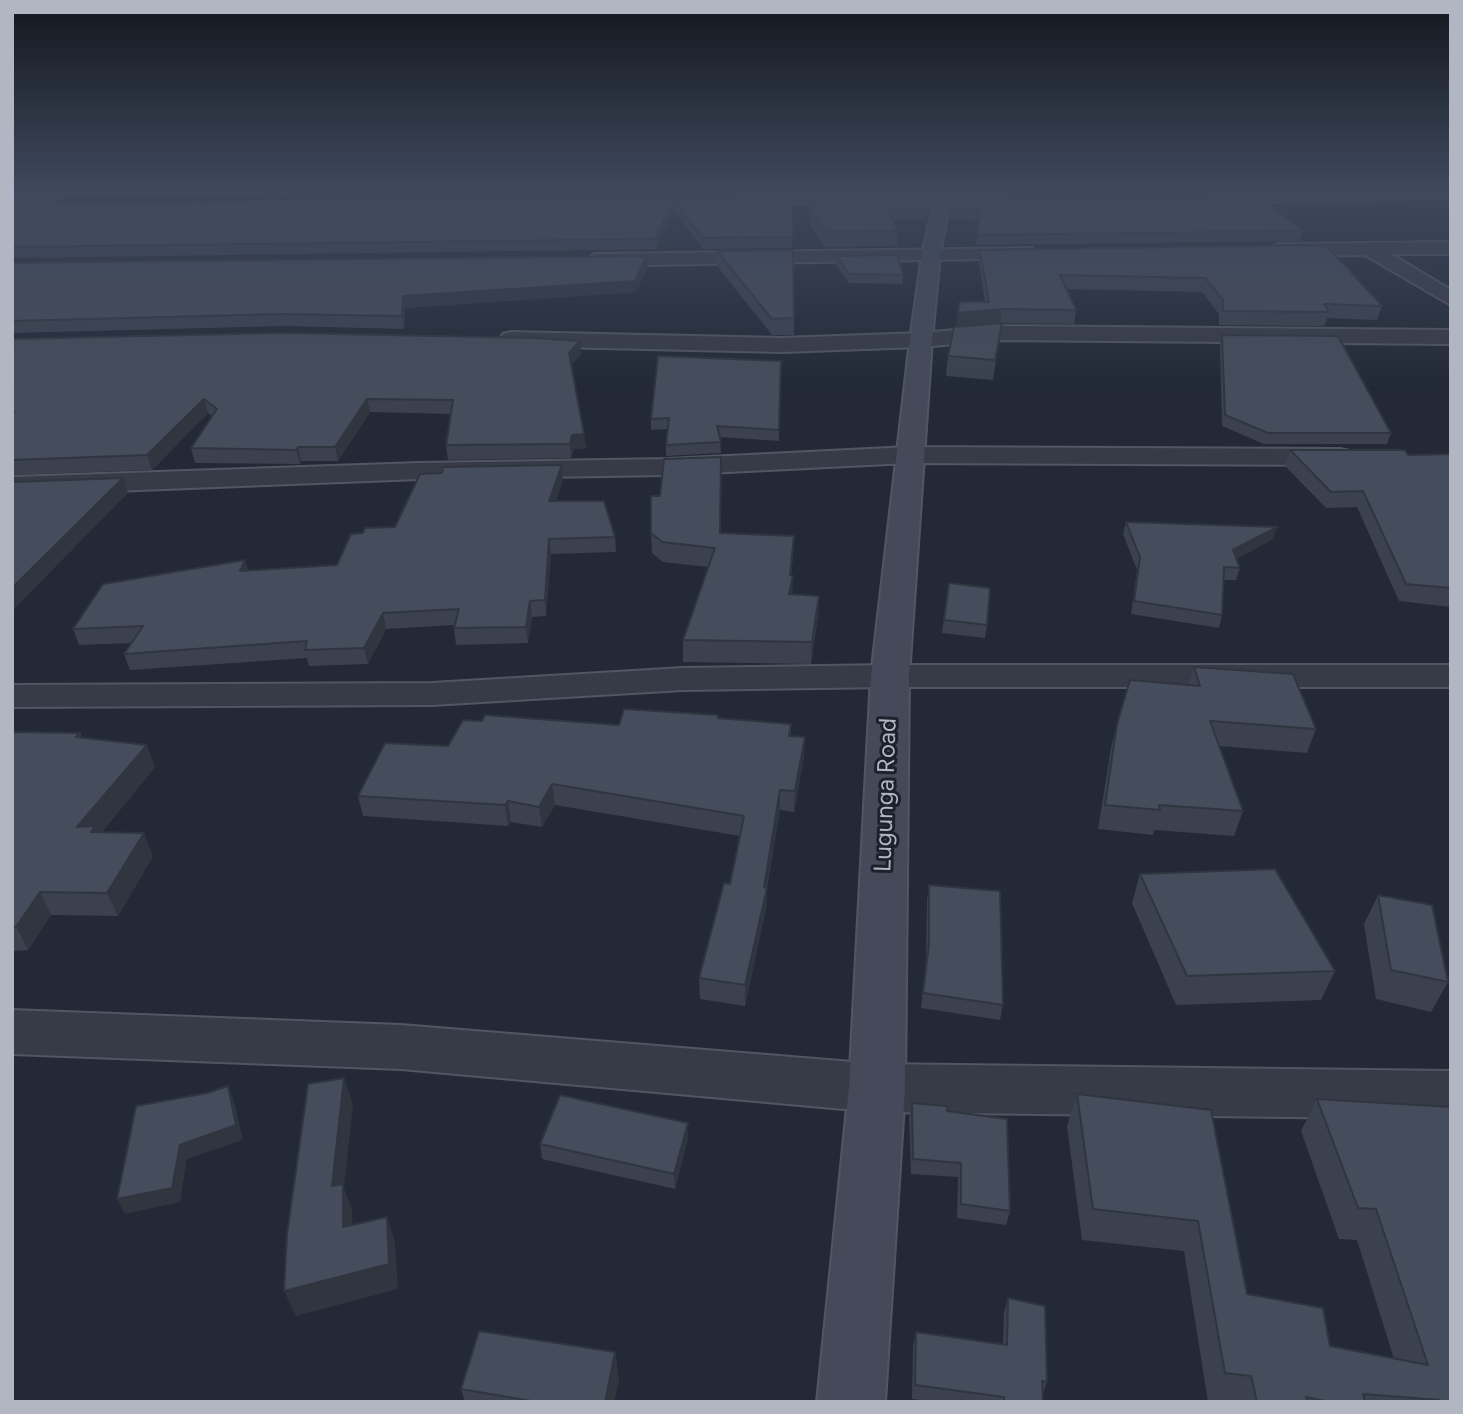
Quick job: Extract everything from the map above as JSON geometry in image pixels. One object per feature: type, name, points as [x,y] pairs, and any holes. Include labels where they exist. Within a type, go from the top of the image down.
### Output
[{"type":"street","points":[[581,260],[792,257]]},
{"type":"street","name":"Lugunga Road","points":[[851,1402],[877,1088],[890,676],[909,456],[931,257]]},
{"type":"street","points":[[1382,257],[1451,299]]},
{"type":"street","points":[[487,338],[782,345],[921,340],[1000,333],[1451,337]]},
{"type":"street","points":[[12,486],[419,471],[668,467],[909,456],[1370,457]]},
{"type":"street","points":[[12,696],[432,694],[683,680],[890,676],[1451,676]]},
{"type":"street","points":[[12,1032],[401,1047],[877,1088],[1451,1095]]},
{"type":"building","points":[[647,257],[635,281],[403,296],[402,316],[282,314],[12,321],[12,263]]},
{"type":"building","points":[[722,257],[793,257],[794,318],[772,319]]},
{"type":"building","points":[[838,257],[898,257],[903,275],[849,274]]},
{"type":"building","points":[[981,257],[1337,257],[1382,306],[1324,304],[1329,312],[1223,311],[1223,300],[1205,278],[1060,275],[1076,310],[1002,309],[958,313],[960,302],[989,302]]},
{"type":"building","points":[[1002,323],[995,360],[948,356],[954,327]]},
{"type":"building","points":[[282,333],[580,341],[569,353],[584,434],[572,435],[570,444],[446,445],[453,400],[367,399],[335,447],[298,447],[296,450],[191,448],[217,409],[204,399],[147,455],[12,460],[12,339]]},
{"type":"building","points":[[1222,335],[1338,336],[1391,433],[1268,433],[1225,415]]},
{"type":"building","points":[[658,356],[781,361],[779,430],[717,426],[721,442],[666,445],[669,418],[651,419]]},
{"type":"building","points":[[1290,450],[1405,450],[1408,455],[1451,454],[1451,588],[1406,584],[1363,491],[1331,492]]},
{"type":"building","points":[[721,457],[720,533],[794,536],[790,575],[793,576],[789,594],[819,596],[812,642],[683,640],[715,548],[662,542],[651,533],[651,496],[660,496],[664,459]]},
{"type":"building","points":[[562,465],[549,501],[604,501],[615,537],[549,539],[545,600],[530,601],[526,627],[454,628],[459,609],[383,613],[364,648],[305,650],[307,641],[124,654],[143,626],[73,629],[103,584],[245,560],[240,571],[337,565],[351,534],[363,533],[365,528],[395,527],[420,474],[442,473],[443,467]]},
{"type":"building","points":[[123,478],[12,588],[12,482]]},
{"type":"building","points":[[1126,522],[1277,527],[1233,550],[1240,568],[1224,567],[1222,615],[1134,601],[1140,557]]},
{"type":"building","points":[[949,583],[990,588],[987,625],[944,620]]},
{"type":"building","points":[[1194,667],[1293,674],[1316,729],[1210,721],[1243,811],[1159,805],[1160,810],[1105,805],[1117,724],[1130,680],[1200,686]]},
{"type":"building","points":[[624,709],[718,715],[718,718],[791,724],[789,736],[805,737],[795,791],[780,790],[764,887],[767,888],[745,985],[699,978],[724,883],[730,884],[744,816],[552,784],[539,807],[508,801],[505,805],[358,796],[385,743],[448,746],[463,720],[482,721],[485,715],[619,725]]},
{"type":"building","points":[[12,732],[80,733],[76,737],[147,745],[77,827],[95,826],[91,832],[144,833],[107,893],[40,892],[16,927],[12,927]]},
{"type":"building","points":[[1275,869],[1335,971],[1187,976],[1140,874]]},
{"type":"building","points":[[929,885],[1000,891],[1003,1005],[923,993],[929,944]]},
{"type":"building","points":[[1378,895],[1432,905],[1448,982],[1391,970]]},
{"type":"building","points":[[344,1078],[332,1186],[343,1184],[343,1227],[387,1217],[389,1264],[284,1291],[287,1234],[308,1084]]},
{"type":"building","points":[[228,1086],[236,1125],[180,1145],[172,1188],[117,1199],[136,1106],[207,1093]]},
{"type":"building","points":[[1077,1094],[1211,1110],[1247,1294],[1323,1308],[1330,1346],[1428,1365],[1376,1209],[1358,1208],[1317,1099],[1451,1107],[1451,1402],[1363,1394],[1365,1402],[1330,1402],[1306,1397],[1308,1402],[1257,1402],[1251,1376],[1225,1373],[1198,1221],[1093,1209]]},
{"type":"building","points":[[560,1095],[688,1123],[674,1174],[540,1144]]},
{"type":"building","points":[[912,1103],[947,1106],[947,1111],[1007,1119],[1010,1211],[961,1204],[961,1163],[913,1159]]},
{"type":"building","points":[[1008,1298],[1045,1306],[1047,1382],[1042,1381],[1043,1402],[1004,1402],[1004,1397],[915,1385],[916,1332],[1007,1345]]},
{"type":"building","points":[[479,1331],[615,1352],[605,1402],[537,1402],[461,1389]]}]
